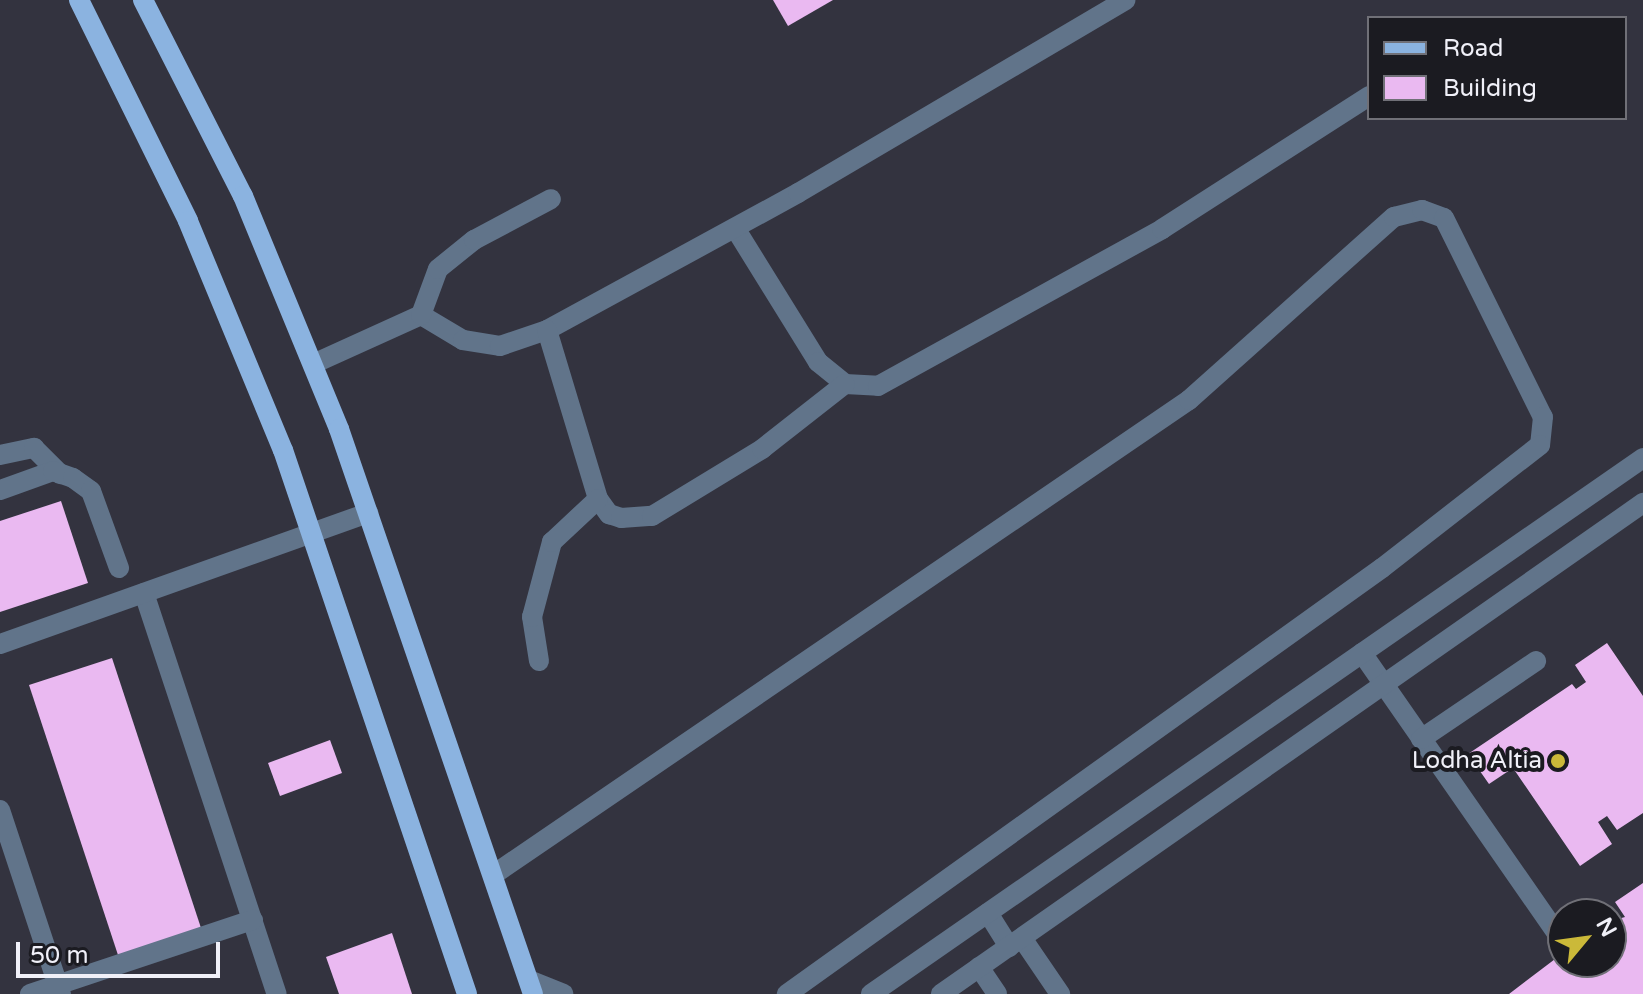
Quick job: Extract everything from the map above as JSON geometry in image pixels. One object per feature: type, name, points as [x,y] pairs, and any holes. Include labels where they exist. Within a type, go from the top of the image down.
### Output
[{"type":"main road","points":[[79,0],[188,221],[311,534],[467,994]]},
{"type":"main road","points":[[143,0],[243,196],[313,364],[368,513],[531,987]]},
{"type":"street","points":[[421,315],[463,340],[500,346],[547,330],[735,228],[1125,0]]},
{"type":"street","points":[[735,228],[803,343],[845,384],[878,386],[1032,305],[1162,229],[1367,97]]},
{"type":"street","points":[[313,364],[421,315],[438,269],[474,240],[551,199]]},
{"type":"street","points":[[493,875],[1189,400],[1394,217],[1422,210],[1444,218],[1543,417],[1540,445],[1382,568],[787,994]]},
{"type":"street","points":[[547,330],[598,499],[609,514],[621,518],[652,516],[762,449],[845,384]]},
{"type":"street","points":[[0,455],[34,448],[60,474]]},
{"type":"street","points":[[871,994],[1643,458]]},
{"type":"street","points":[[0,490],[53,471],[91,491],[119,568]]},
{"type":"street","points":[[539,661],[532,617],[552,542],[598,499]]},
{"type":"street","points":[[941,994],[1643,503]]},
{"type":"street","points":[[0,644],[368,513]]},
{"type":"street","points":[[144,593],[277,994]]},
{"type":"street","points":[[1362,653],[1547,920]]},
{"type":"street","points":[[1421,739],[1536,661]]},
{"type":"street","points":[[0,810],[59,989]]},
{"type":"street","points":[[988,913],[1060,994]]},
{"type":"street","points":[[30,994],[59,989],[253,920]]},
{"type":"street","points":[[979,967],[997,994]]},
{"type":"street","points":[[531,987],[563,994]]},
{"type":"building","points":[[773,0],[833,0],[788,26]]},
{"type":"building","points":[[61,501],[88,583],[0,612],[0,521]]},
{"type":"building","name":"Lodha Altia","points":[[1607,643],[1643,696],[1643,813],[1617,830],[1607,816],[1598,822],[1612,844],[1580,866],[1513,768],[1489,784],[1468,754],[1572,684],[1576,689],[1586,682],[1575,665]]},
{"type":"building","points":[[112,658],[201,928],[118,955],[29,685]]},
{"type":"building","points":[[330,740],[342,773],[280,796],[268,763]]},
{"type":"building","points":[[1643,883],[1643,994],[1509,994],[1547,965],[1547,978],[1627,978],[1627,898],[1621,898]]},
{"type":"building","points":[[392,933],[412,994],[339,994],[326,957]]},
{"type":"place","name":"Lodha Altia","points":[[1558,761]]}]
